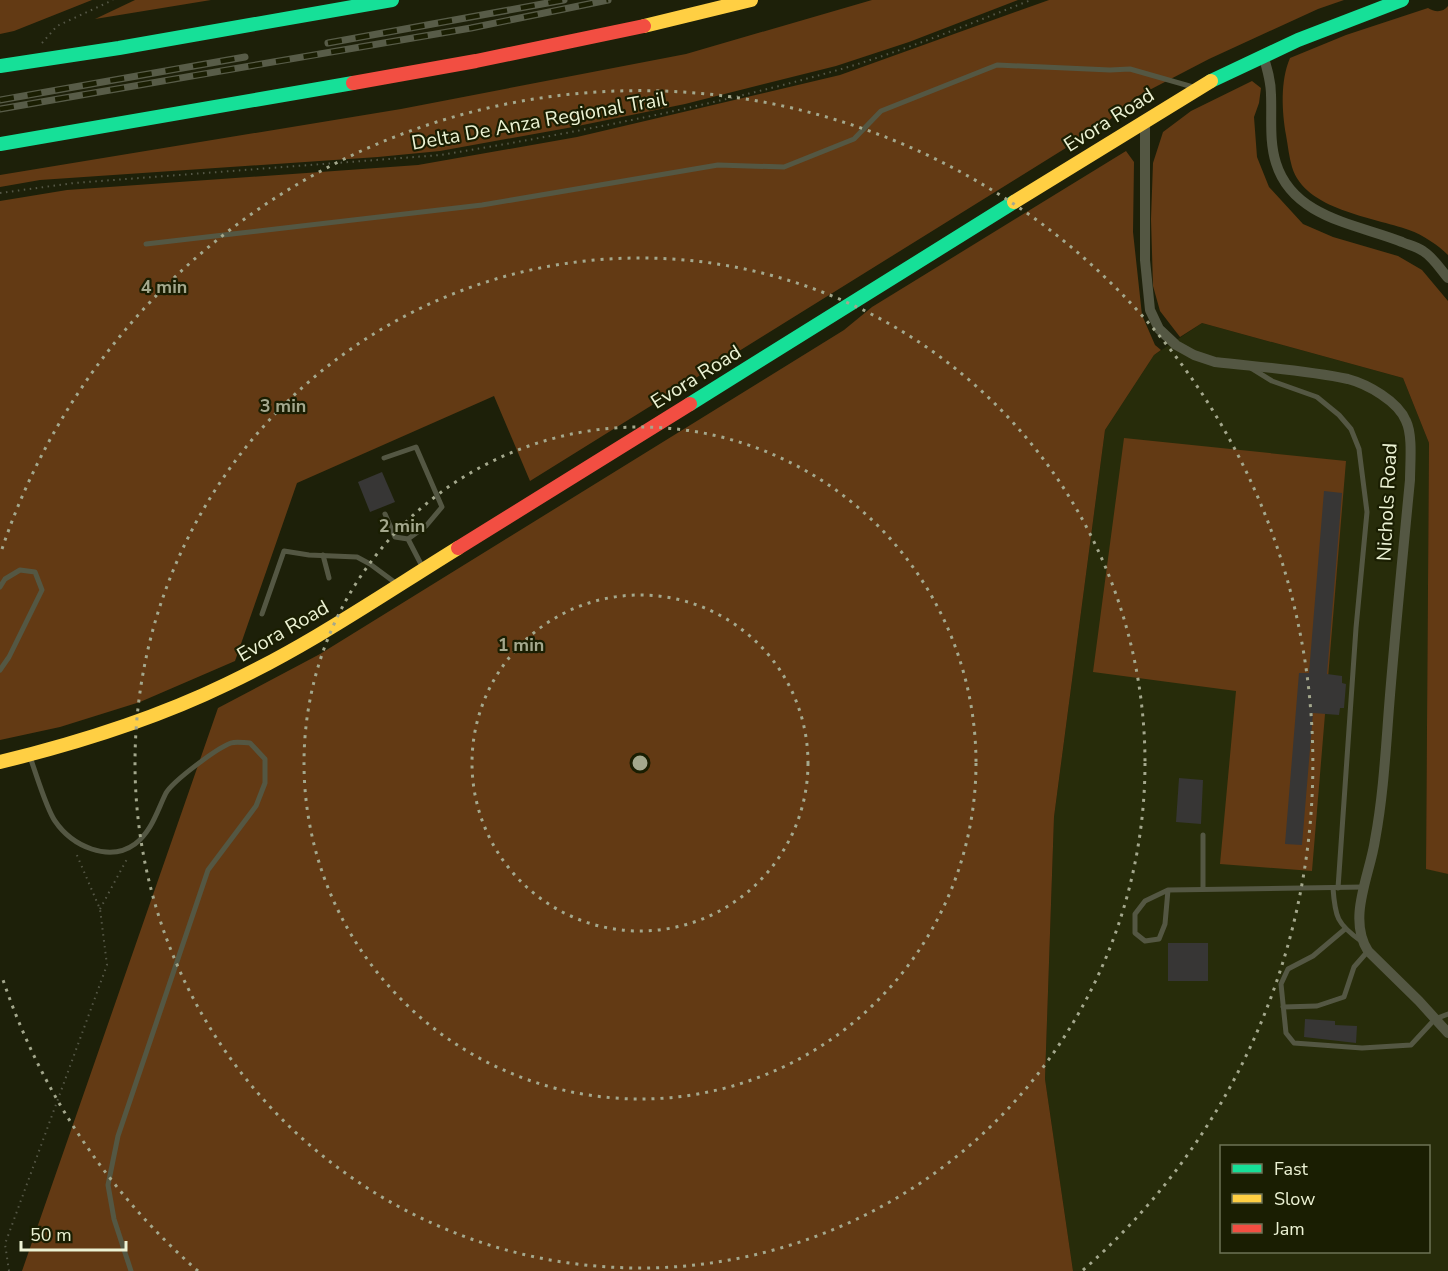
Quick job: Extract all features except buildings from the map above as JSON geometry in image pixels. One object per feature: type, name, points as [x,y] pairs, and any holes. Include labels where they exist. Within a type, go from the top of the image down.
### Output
[{"type":"main road","points":[[0,66],[119,48],[392,0]]},
{"type":"main road","points":[[0,144],[476,61],[601,36],[751,0]]},
{"type":"main road","name":"Evora Road","points":[[0,762],[113,730],[162,713],[218,689],[298,647],[1198,88],[1313,33],[1402,0]]},
{"type":"street","points":[[1263,55],[1268,70],[1271,94],[1270,131],[1276,164],[1289,189],[1316,211],[1347,225],[1382,234],[1424,251],[1448,278]]},
{"type":"street","name":"Nichols Road","points":[[1145,121],[1144,260],[1150,310],[1159,329],[1176,345],[1215,363],[1350,380],[1375,390],[1392,402],[1406,420],[1410,443],[1410,480],[1382,789],[1375,843],[1360,914],[1365,946]]},
{"type":"street","points":[[1365,946],[1448,1033]]},
{"type":"lane","points":[[146,244],[482,205],[718,165],[784,167],[854,139],[881,111],[997,65],[1130,69],[1198,88]]},
{"type":"lane","points":[[1247,366],[1272,381],[1317,397],[1352,429],[1359,449],[1367,512],[1334,908],[1345,929],[1365,946],[1354,967],[1344,997],[1317,1006],[1283,1007]]},
{"type":"lane","points":[[384,458],[416,447],[442,507],[426,526],[408,539],[395,537],[385,514]]},
{"type":"lane","points":[[408,539],[423,569]]},
{"type":"lane","points":[[262,614],[284,551],[357,557],[399,585]]},
{"type":"lane","points":[[323,555],[329,578]]},
{"type":"lane","points":[[0,588],[5,579],[20,570],[35,572],[42,590],[9,657],[0,670]]},
{"type":"lane","points":[[30,755],[54,821],[70,838],[90,849],[110,854],[135,844],[154,822],[167,790],[203,759],[233,742],[250,743],[265,759],[266,783],[256,806],[208,870],[118,1136],[108,1185],[114,1219],[131,1271]]},
{"type":"lane","points":[[1203,835],[1203,889]]},
{"type":"lane","points":[[1168,890],[1165,924],[1159,939],[1145,941],[1135,933],[1135,914],[1145,901],[1168,890],[1364,887]]},
{"type":"lane","points":[[1345,929],[1313,957],[1288,969],[1281,984],[1286,1033],[1294,1043],[1362,1048],[1411,1045],[1435,1018],[1448,1014]]},
{"type":"path","points":[[24,63],[57,26],[113,0]]},
{"type":"path","name":"Delta De Anza Regional Trail","points":[[0,193],[74,183],[441,155],[500,145],[687,108],[839,69],[911,46],[1031,0]]},
{"type":"path","points":[[9,1271],[5,1244],[107,965],[100,909],[70,838]]},
{"type":"path","points":[[100,909],[135,844]]},
{"type":"shaded area","points":[[0,0],[92,0],[14,31],[0,34]]},
{"type":"shaded area","points":[[135,0],[211,0],[95,19]]},
{"type":"shaded area","points":[[872,0],[1018,0],[909,42],[836,66],[685,104],[573,127],[440,151],[40,180],[0,187],[0,175],[401,109],[686,54]]},
{"type":"shaded area","points":[[1049,0],[1344,0],[1318,9],[1209,59],[1136,97],[1106,123],[530,481],[494,396],[297,483],[235,661],[140,702],[60,727],[0,740],[0,201],[67,190],[418,165],[577,137],[840,75]]},
{"type":"shaded area","points":[[1448,6],[1448,255],[1414,232],[1342,210],[1325,202],[1299,182],[1289,155],[1283,96],[1290,58],[1346,35],[1428,8],[1438,11]]},
{"type":"shaded area","points":[[1252,81],[1261,88],[1254,117],[1257,157],[1269,187],[1303,224],[1333,237],[1398,256],[1422,270],[1448,301],[1448,874],[1426,869],[1429,443],[1403,378],[1202,323],[1180,337],[1160,311],[1153,286],[1151,219],[1153,163],[1163,132],[1191,111]]},
{"type":"shaded area","points":[[1126,151],[1134,162],[1133,232],[1142,315],[1155,345],[1161,350],[1154,355],[1105,430],[1054,817],[1045,1079],[1073,1271],[22,1271],[218,708],[320,654],[844,330],[872,307]]},
{"type":"shaded area","points":[[1202,323],[1403,378],[1429,443],[1426,868],[1448,874],[1448,1271],[1073,1271],[1045,1079],[1054,817],[1105,430],[1154,355]]},
{"type":"shaded area","points":[[1124,438],[1346,461],[1312,871],[1220,864],[1236,691],[1093,672]]},
{"type":"railway","points":[[328,43],[564,0]]},
{"type":"railway","points":[[0,109],[471,28],[608,0]]},
{"type":"railway","points":[[0,100],[245,57]]},
{"type":"traffic: fast","points":[[0,66],[119,48],[392,0]]},
{"type":"traffic: fast","points":[[1211,81],[1298,40],[1402,0]]},
{"type":"traffic: fast","points":[[0,144],[353,83]]},
{"type":"traffic: fast","points":[[690,404],[1014,202]]},
{"type":"traffic: slow","points":[[644,26],[751,0]]},
{"type":"traffic: slow","points":[[1014,202],[1211,81]]},
{"type":"traffic: slow","points":[[0,762],[116,729],[200,697],[316,637],[458,548]]},
{"type":"traffic: jam","points":[[353,83],[476,61],[644,26]]},
{"type":"traffic: jam","points":[[458,548],[690,404]]}]
